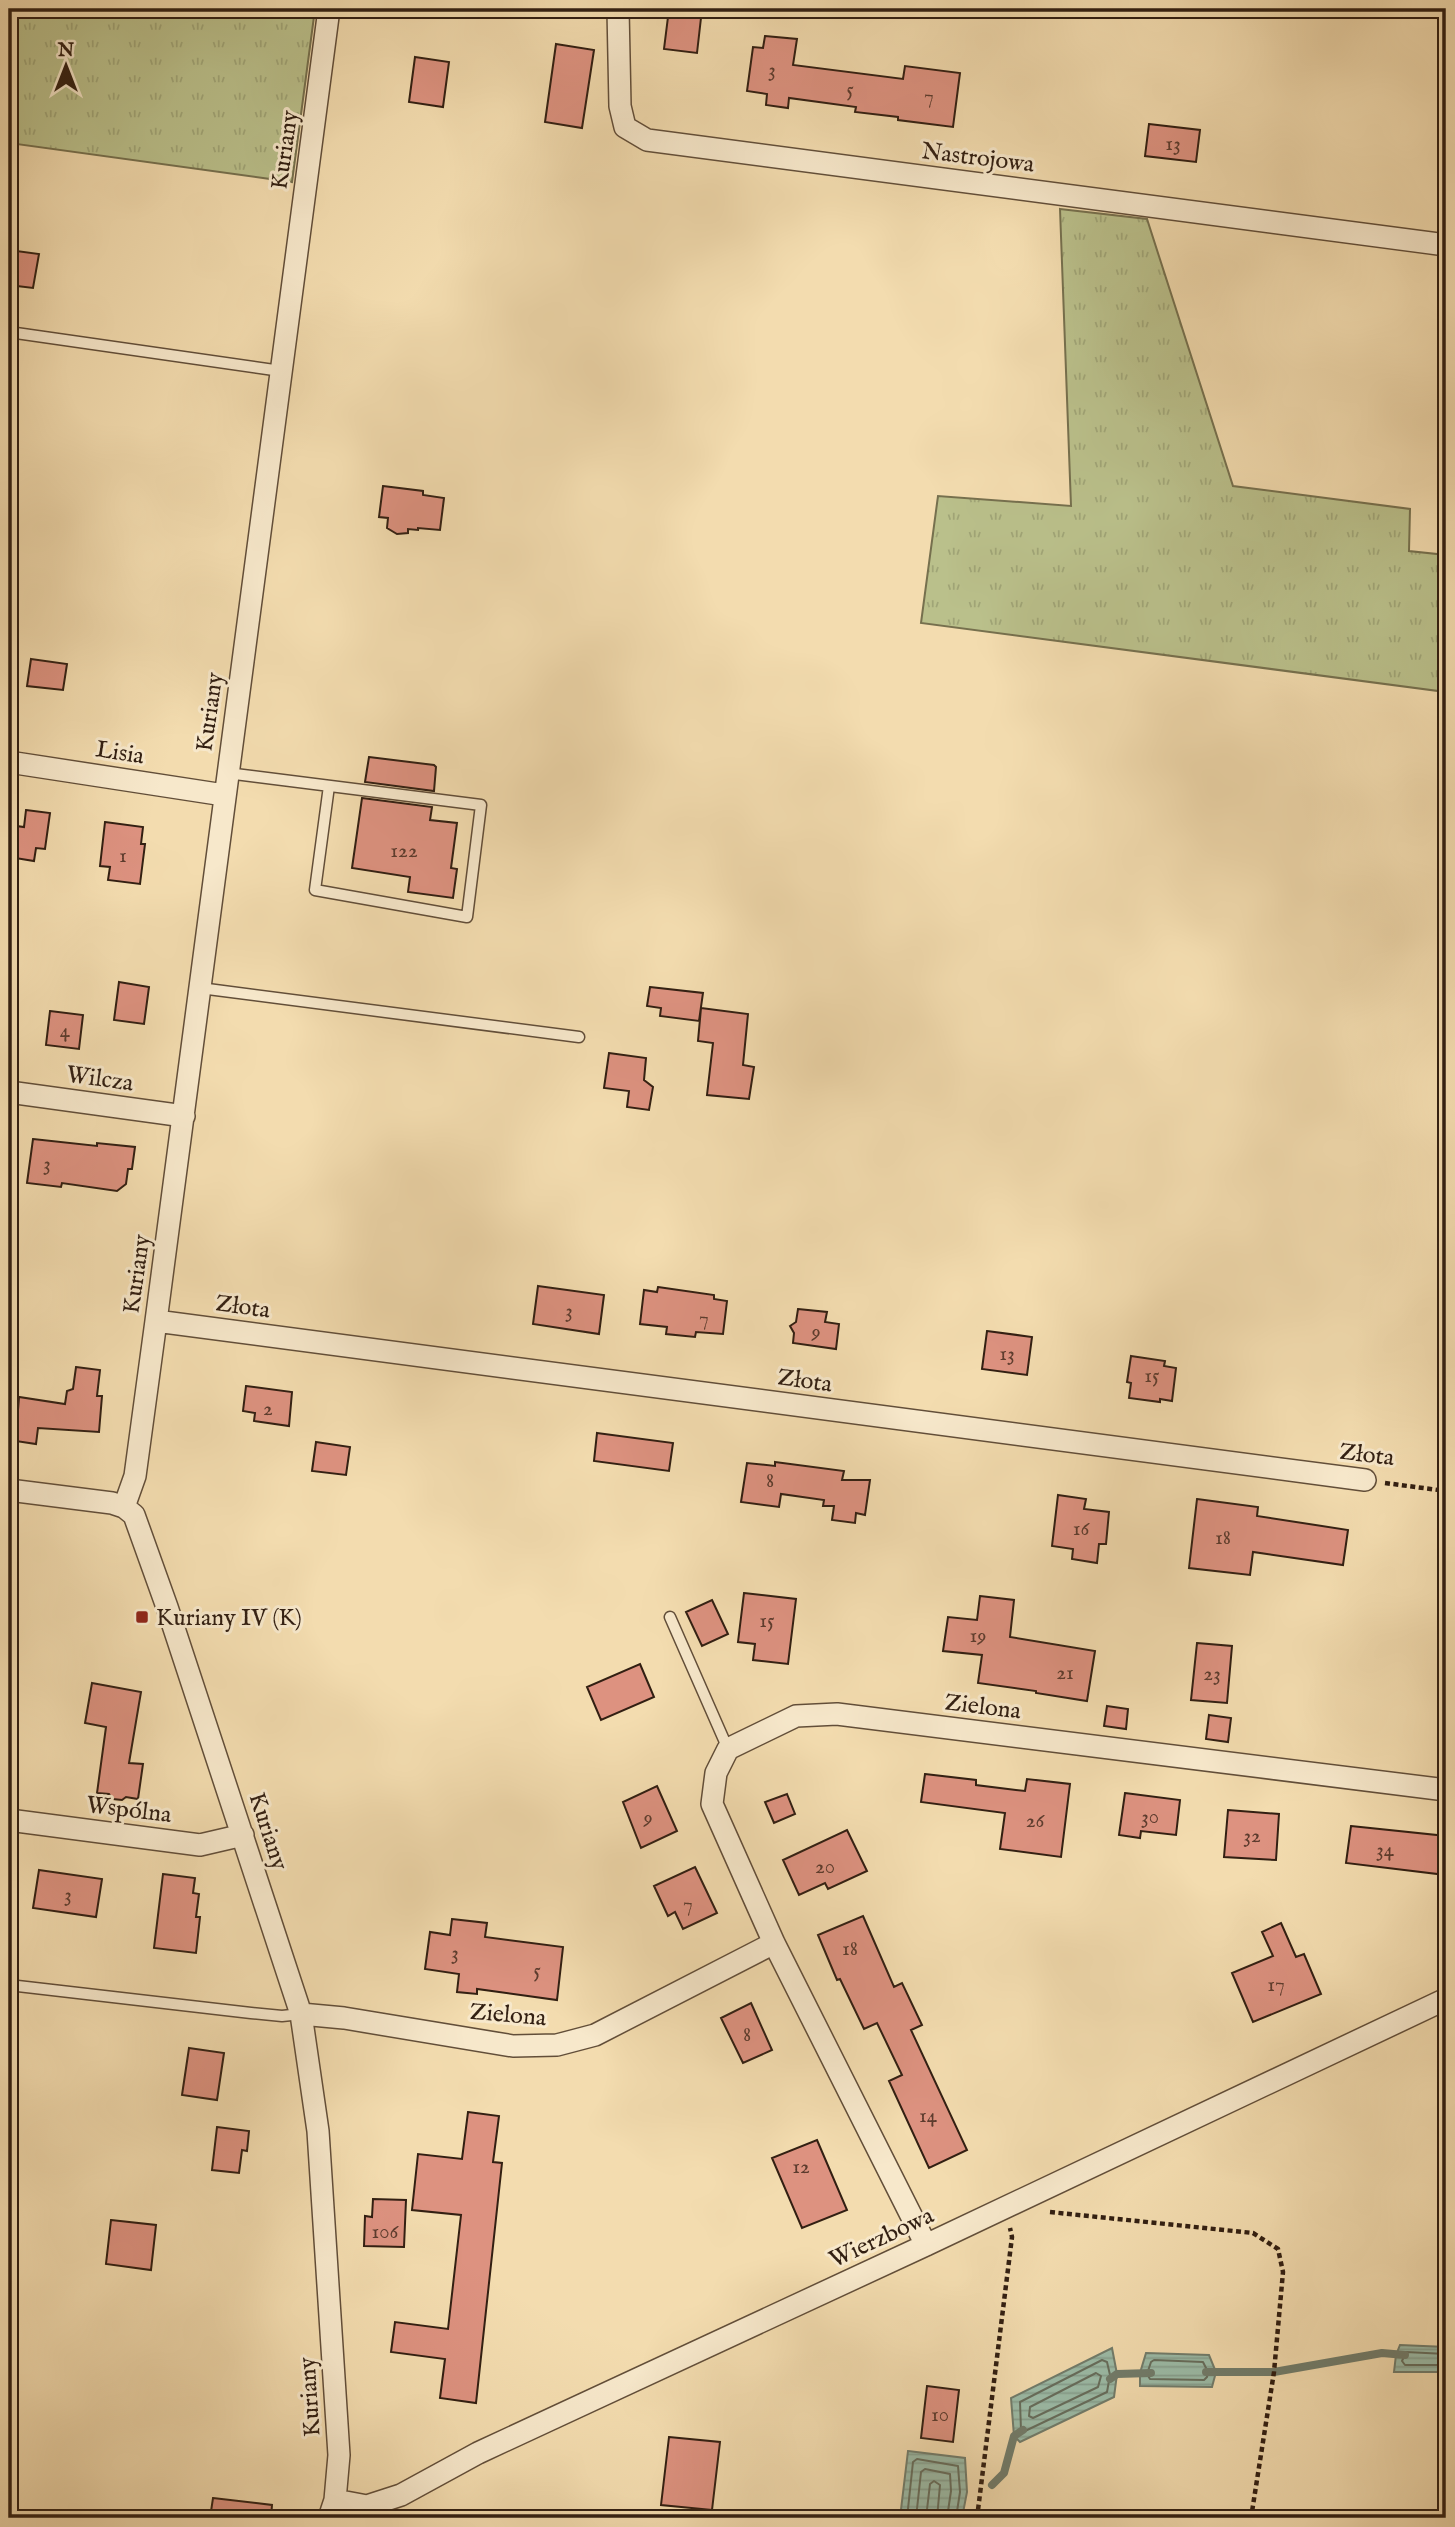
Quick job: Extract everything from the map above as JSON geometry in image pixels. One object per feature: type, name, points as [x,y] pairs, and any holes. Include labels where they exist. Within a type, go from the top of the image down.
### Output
[{"type":"street","name":"Kuriany","points":[[329,9],[135,1476],[124,1507],[134,1515],[140,1528],[300,2014],[319,2144],[339,2455],[332,2509]]},
{"type":"street","name":"Nastrojowa","points":[[618,9],[620,106],[625,127],[647,140],[1446,245]]},
{"type":"street","name":"Lisia","points":[[9,762],[224,795]]},
{"type":"street","name":"Wilcza","points":[[9,1092],[184,1116]]},
{"type":"street","name":"Złota","points":[[156,1321],[1365,1480]]},
{"type":"street","points":[[9,1490],[112,1503],[124,1507]]},
{"type":"street","name":"Zielona","points":[[728,1749],[796,1716],[837,1714],[1446,1790]]},
{"type":"street","points":[[728,1749],[716,1773],[712,1804],[774,1943],[926,2245]]},
{"type":"street","name":"Wspólna","points":[[9,1820],[200,1845],[243,1835]]},
{"type":"street","name":"Zielona","points":[[300,2014],[344,2018],[513,2046],[557,2045],[594,2035],[774,1943]]},
{"type":"street","name":"Wierzbowa","points":[[332,2509],[367,2506],[401,2495],[478,2453],[1446,1999]]},
{"type":"lane","points":[[9,332],[281,371]]},
{"type":"lane","points":[[227,773],[481,805],[467,916],[315,890],[328,786]]},
{"type":"lane","points":[[200,988],[579,1037]]},
{"type":"lane","points":[[670,1617],[728,1749]]},
{"type":"lane","points":[[9,1985],[261,2014],[300,2014]]},
{"type":"path","name":"Złota","points":[[1365,1480],[1446,1491]]},
{"type":"path","points":[[977,2518],[1012,2237],[1006,2207]]},
{"type":"path","points":[[1047,2212],[1253,2233],[1278,2249],[1283,2272],[1274,2372],[1251,2518]]},
{"type":"green space","points":[[9,9],[315,9],[292,182],[9,143]]},
{"type":"green space","points":[[1060,209],[1147,219],[1233,486],[1410,509],[1409,551],[1446,555],[1446,692],[921,623],[938,496],[1071,506]]},
{"type":"water","points":[[1400,2345],[1446,2347],[1446,2372],[1394,2372]]},
{"type":"water","points":[[1112,2348],[1117,2374],[1114,2397],[1020,2442],[1014,2436],[1011,2398]]},
{"type":"water","points":[[1146,2353],[1209,2355],[1216,2372],[1212,2387],[1140,2386],[1140,2373]]},
{"type":"water","points":[[908,2451],[965,2458],[967,2492],[962,2518],[900,2518]]},
{"type":"building","points":[[669,9],[702,9],[697,53],[664,49]]},
{"type":"building","points":[[765,36],[797,39],[793,65],[903,79],[905,66],[960,73],[953,127],[855,112],[856,107],[789,98],[788,108],[766,105],[767,94],[747,91],[753,47],[763,48]]},
{"type":"building","points":[[556,44],[594,50],[582,128],[545,122]]},
{"type":"building","points":[[415,57],[449,62],[443,107],[409,102]]},
{"type":"building","points":[[1149,124],[1200,130],[1196,162],[1145,156]]},
{"type":"building","points":[[9,250],[39,254],[33,288],[9,285]]},
{"type":"building","points":[[383,486],[423,491],[423,495],[444,498],[440,530],[418,528],[397,534],[387,528],[388,518],[379,517]]},
{"type":"building","points":[[31,659],[67,664],[63,690],[27,686]]},
{"type":"building","points":[[369,757],[434,765],[434,791],[365,782]]},
{"type":"building","points":[[362,798],[432,807],[430,820],[457,823],[451,868],[457,869],[453,898],[408,892],[410,877],[352,868]]},
{"type":"building","points":[[26,810],[50,813],[45,849],[36,848],[34,861],[9,857],[9,825],[24,827]]},
{"type":"building","points":[[105,822],[143,827],[141,844],[145,844],[140,884],[108,880],[110,867],[100,866]]},
{"type":"building","points":[[119,982],[149,987],[144,1024],[114,1020]]},
{"type":"building","points":[[650,987],[703,993],[699,1021],[660,1016],[661,1008],[647,1006]]},
{"type":"building","points":[[701,1008],[748,1014],[743,1065],[754,1067],[749,1099],[707,1095],[713,1043],[698,1041]]},
{"type":"building","points":[[50,1011],[83,1015],[79,1049],[46,1045]]},
{"type":"building","points":[[609,1053],[646,1058],[644,1080],[653,1087],[649,1110],[627,1107],[629,1091],[604,1088]]},
{"type":"building","points":[[33,1139],[135,1147],[132,1169],[128,1169],[126,1184],[117,1191],[62,1183],[61,1187],[27,1183]]},
{"type":"building","points":[[538,1286],[604,1295],[599,1334],[533,1324]]},
{"type":"building","points":[[658,1287],[714,1295],[714,1299],[727,1301],[723,1334],[696,1332],[695,1337],[666,1334],[667,1327],[640,1324],[644,1290],[657,1292]]},
{"type":"building","points":[[798,1309],[827,1312],[825,1322],[839,1324],[836,1349],[793,1343],[794,1333],[790,1326],[796,1322]]},
{"type":"building","points":[[987,1331],[1032,1337],[1027,1375],[982,1369]]},
{"type":"building","points":[[1131,1356],[1165,1361],[1164,1366],[1176,1368],[1172,1401],[1129,1398],[1131,1383],[1127,1382]]},
{"type":"building","points":[[76,1367],[100,1370],[97,1396],[102,1396],[99,1432],[38,1428],[36,1444],[9,1440],[9,1409],[18,1410],[19,1397],[65,1404],[67,1391],[73,1389]]},
{"type":"building","points":[[246,1386],[292,1392],[289,1426],[254,1421],[255,1413],[243,1411]]},
{"type":"building","points":[[597,1433],[673,1443],[669,1471],[594,1461]]},
{"type":"building","points":[[316,1442],[350,1447],[346,1475],[312,1471]]},
{"type":"building","points":[[775,1462],[844,1471],[842,1480],[870,1480],[865,1515],[856,1513],[855,1523],[832,1520],[834,1506],[823,1506],[824,1500],[781,1494],[779,1507],[741,1502],[747,1463],[775,1466]]},
{"type":"building","points":[[1058,1495],[1086,1499],[1084,1509],[1109,1512],[1106,1544],[1099,1544],[1097,1563],[1072,1559],[1073,1549],[1052,1546]]},
{"type":"building","points":[[1197,1499],[1258,1507],[1257,1516],[1348,1530],[1343,1565],[1253,1552],[1250,1575],[1189,1568]]},
{"type":"building","points":[[744,1593],[796,1599],[788,1664],[753,1660],[755,1644],[738,1642]]},
{"type":"building","points":[[980,1596],[1014,1600],[1010,1637],[1095,1651],[1087,1701],[978,1683],[982,1655],[943,1651],[948,1617],[977,1620]]},
{"type":"building","points":[[712,1600],[728,1634],[702,1646],[686,1612]]},
{"type":"building","points":[[1197,1643],[1232,1646],[1227,1703],[1191,1700]]},
{"type":"building","points":[[640,1664],[654,1697],[601,1720],[587,1687]]},
{"type":"building","points":[[92,1683],[141,1692],[129,1763],[143,1764],[138,1799],[113,1799],[109,1794],[97,1793],[106,1727],[85,1723]]},
{"type":"building","points":[[1107,1706],[1128,1709],[1126,1729],[1104,1726]]},
{"type":"building","points":[[1209,1715],[1231,1718],[1228,1742],[1206,1739]]},
{"type":"building","points":[[925,1774],[976,1780],[976,1785],[1025,1791],[1027,1779],[1070,1784],[1061,1857],[1000,1849],[1005,1813],[921,1802]]},
{"type":"building","points":[[657,1786],[677,1831],[641,1848],[623,1802]]},
{"type":"building","points":[[1125,1793],[1180,1800],[1176,1835],[1141,1831],[1140,1838],[1119,1835]]},
{"type":"building","points":[[787,1794],[795,1814],[774,1823],[765,1802]]},
{"type":"building","points":[[1228,1810],[1279,1814],[1276,1860],[1224,1857]]},
{"type":"building","points":[[1351,1826],[1446,1836],[1446,1875],[1346,1863]]},
{"type":"building","points":[[847,1830],[867,1871],[828,1889],[825,1883],[799,1895],[783,1860]]},
{"type":"building","points":[[695,1867],[717,1913],[683,1929],[675,1912],[668,1916],[654,1886]]},
{"type":"building","points":[[39,1870],[102,1879],[96,1917],[33,1908]]},
{"type":"building","points":[[163,1874],[195,1878],[193,1893],[199,1894],[196,1917],[200,1917],[196,1953],[154,1948]]},
{"type":"building","points":[[863,1916],[894,1987],[902,1983],[922,2025],[911,2030],[967,2150],[929,2168],[889,2081],[902,2075],[877,2023],[864,2029],[840,1979],[837,1980],[818,1935]]},
{"type":"building","points":[[452,1919],[487,1923],[485,1937],[563,1947],[557,2000],[477,1989],[477,1994],[457,1992],[459,1974],[425,1969],[430,1932],[450,1935]]},
{"type":"building","points":[[1281,1923],[1296,1957],[1304,1954],[1321,1994],[1253,2022],[1232,1973],[1273,1956],[1262,1932]]},
{"type":"building","points":[[751,2003],[772,2050],[743,2063],[721,2018]]},
{"type":"building","points":[[189,2048],[224,2053],[217,2100],[182,2095]]},
{"type":"building","points":[[468,2112],[499,2116],[493,2162],[502,2163],[476,2403],[440,2398],[445,2359],[391,2352],[395,2322],[448,2329],[461,2215],[412,2210],[418,2154],[462,2159]]},
{"type":"building","points":[[217,2127],[249,2131],[247,2151],[242,2150],[239,2173],[212,2170]]},
{"type":"building","points":[[817,2140],[847,2210],[802,2228],[772,2158]]},
{"type":"building","points":[[373,2199],[406,2200],[404,2247],[364,2246],[365,2216],[372,2217]]},
{"type":"building","points":[[111,2220],[156,2225],[151,2270],[106,2264]]},
{"type":"building","points":[[927,2386],[959,2390],[953,2442],[921,2438]]},
{"type":"building","points":[[669,2437],[720,2442],[712,2510],[661,2505]]},
{"type":"building","points":[[213,2498],[272,2505],[271,2518],[210,2518]]},
{"type":"waterway","points":[[1206,2372],[1274,2372],[1382,2353],[1405,2355]]},
{"type":"waterway","points":[[1110,2379],[1117,2374],[1151,2373]]},
{"type":"waterway","points":[[992,2485],[1004,2473],[1014,2436],[1023,2430]]},
{"type":"place","name":"Kuriany IV (K)","points":[[142,1617]]}]
